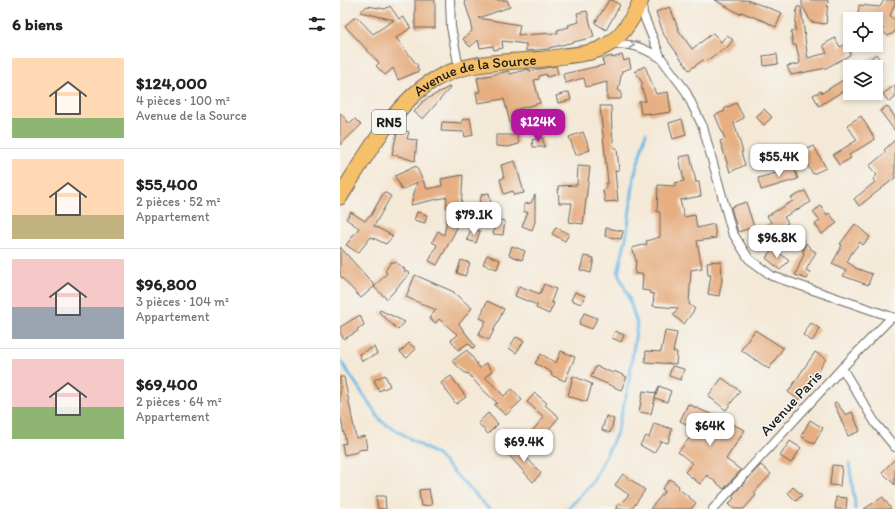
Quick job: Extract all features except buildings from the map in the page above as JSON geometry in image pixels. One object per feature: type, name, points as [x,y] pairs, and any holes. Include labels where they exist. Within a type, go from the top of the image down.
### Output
[{"type":"highway","name":"Avenue de la Source","points":[[340,197],[393,116],[416,93],[433,80],[459,68],[488,63],[533,60],[602,49],[619,36],[631,21],[641,0]]},
{"type":"street","points":[[450,0],[451,27],[459,68]]},
{"type":"street","points":[[641,0],[643,14],[661,58],[685,90],[703,127],[732,232],[749,260],[772,276],[894,318]]},
{"type":"street","points":[[602,49],[620,44],[636,45],[661,58]]},
{"type":"street","name":"Avenue Paris","points":[[713,509],[842,368],[894,318]]},
{"type":"street","points":[[842,368],[876,424],[890,443],[895,447]]},
{"type":"waterway","points":[[568,509],[592,483],[616,435],[628,388],[637,324],[628,295],[618,273],[627,234],[634,177],[646,133]]},
{"type":"waterway","points":[[340,360],[381,421],[437,455],[489,509]]},
{"type":"waterway","points":[[849,463],[855,509]]}]
